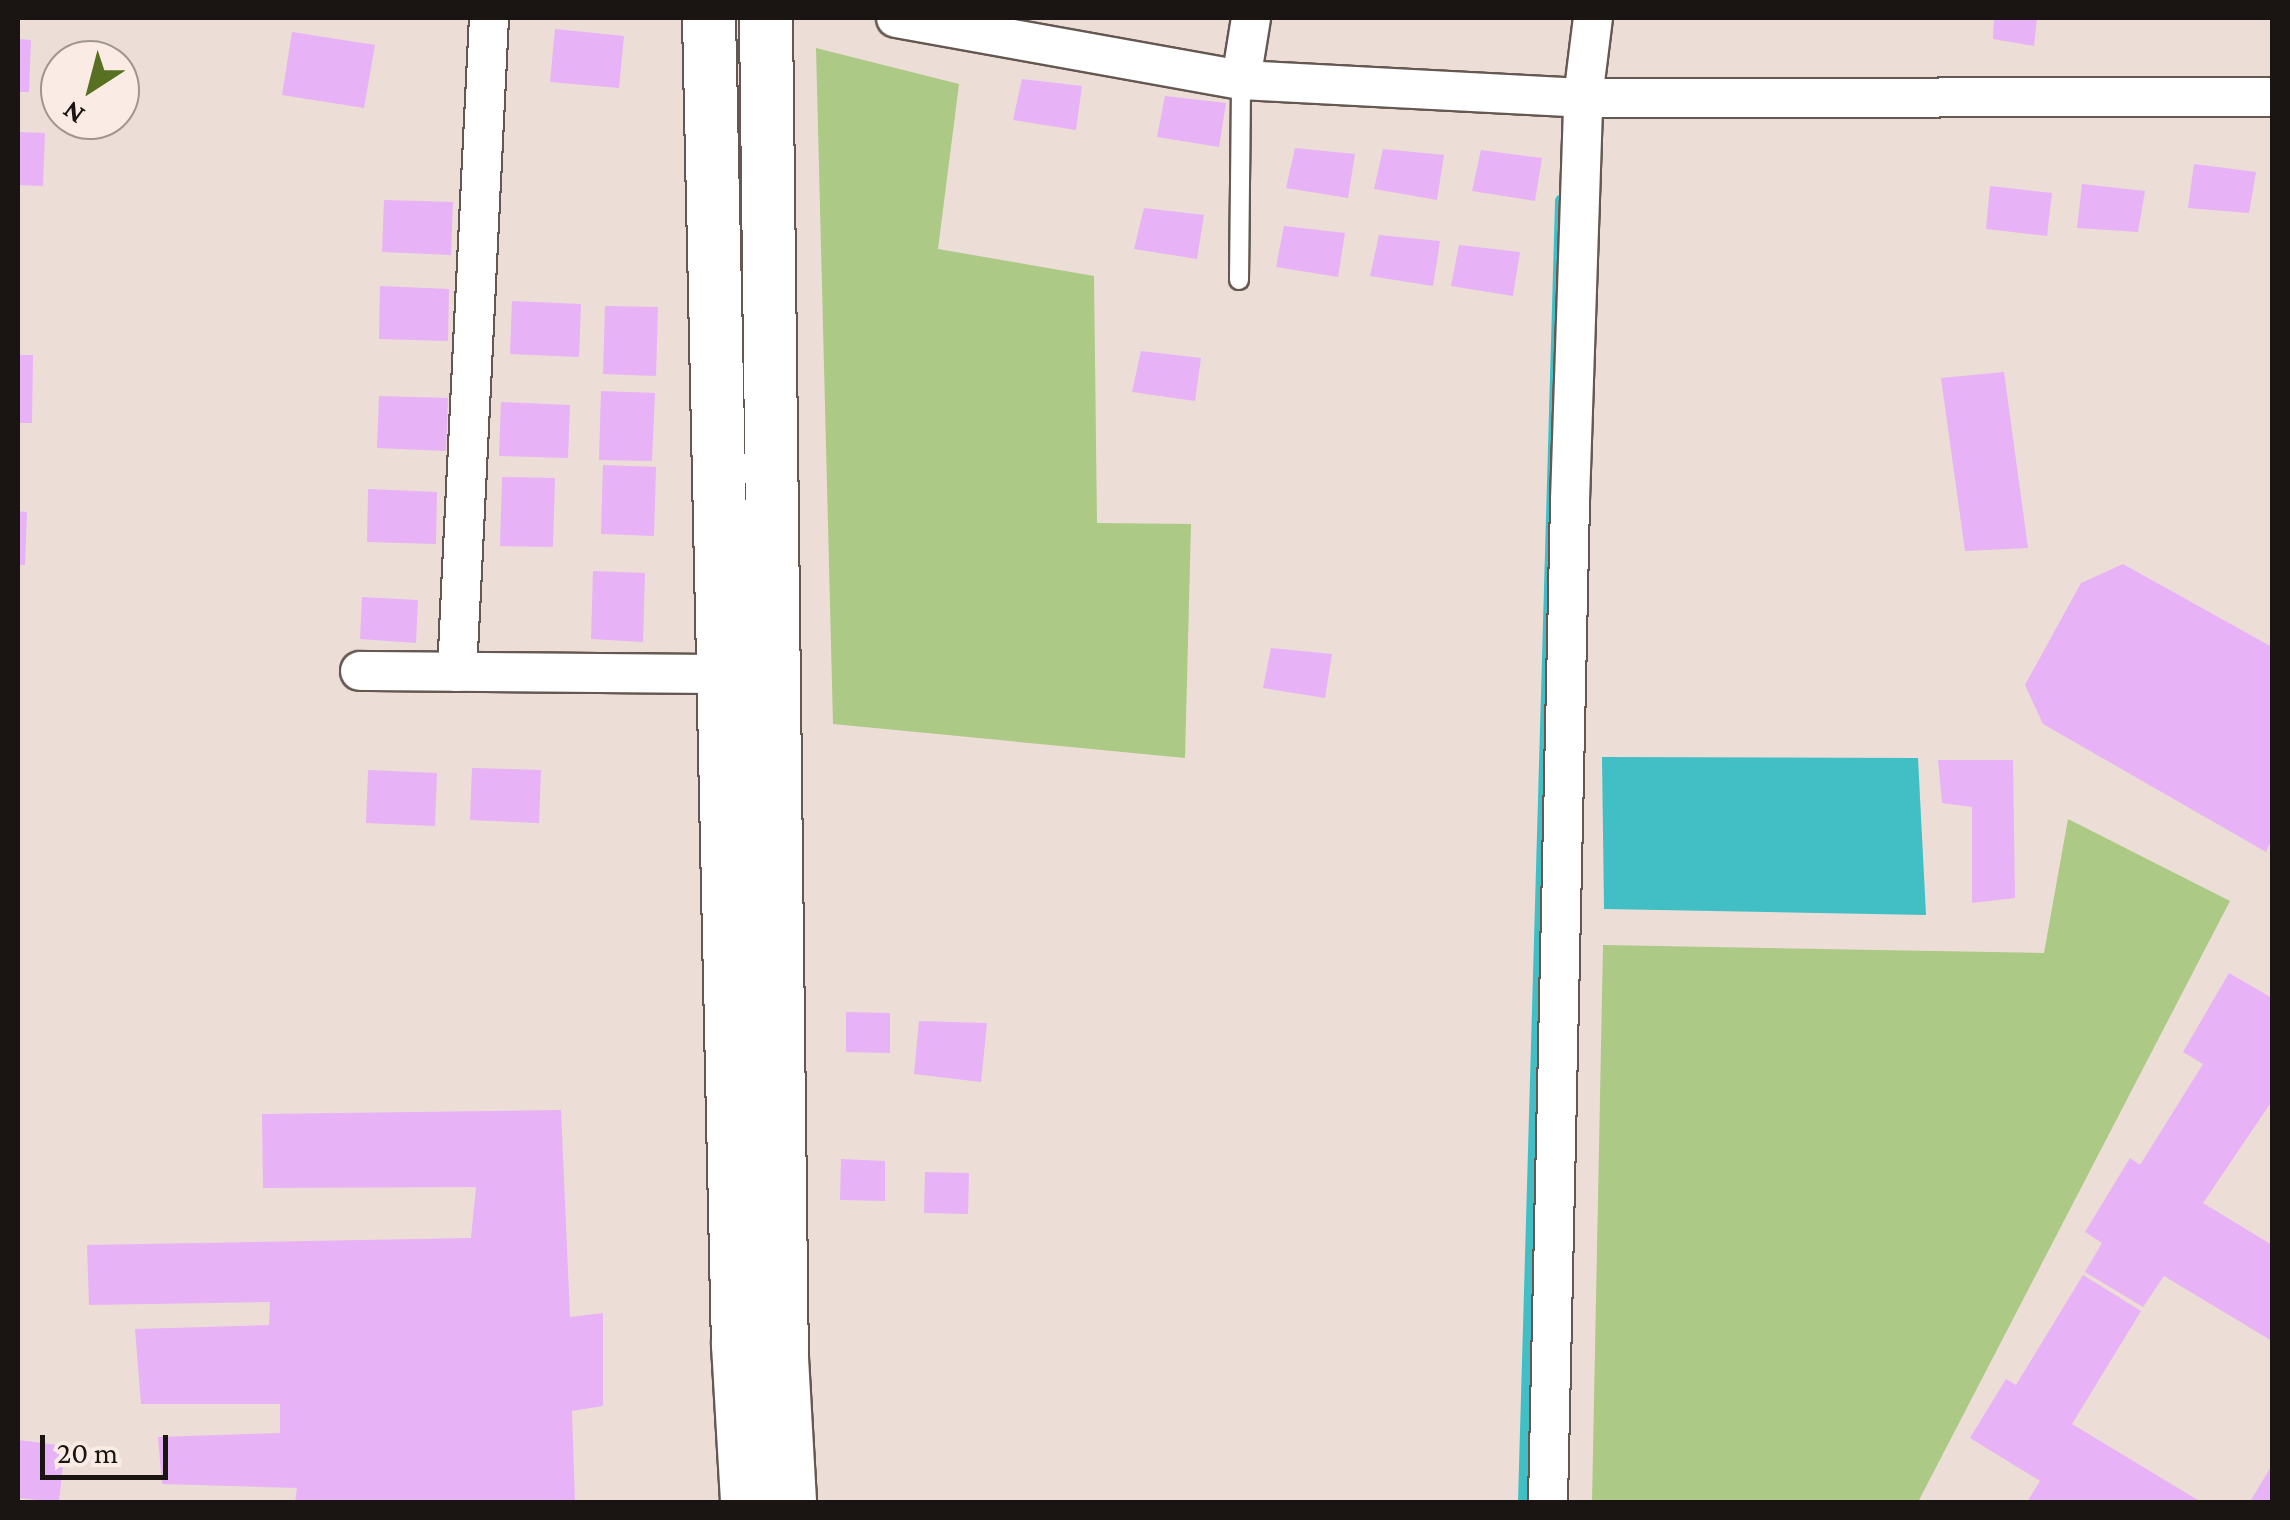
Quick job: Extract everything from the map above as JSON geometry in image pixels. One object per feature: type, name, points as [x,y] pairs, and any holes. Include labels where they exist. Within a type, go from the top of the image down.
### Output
[{"type":"street","points":[[457,672],[489,18]]},
{"type":"street","points":[[709,18],[747,1502]]},
{"type":"street","points":[[766,18],[782,1358],[790,1502]]},
{"type":"street","points":[[896,18],[1242,80],[1583,98],[2272,97]]},
{"type":"street","points":[[1242,80],[1251,18]]},
{"type":"street","points":[[1548,1502],[1583,98],[1593,18]]},
{"type":"street","points":[[360,671],[723,674]]},
{"type":"lane","points":[[1239,280],[1242,80]]},
{"type":"green space","points":[[816,48],[959,84],[938,249],[1094,276],[1097,523],[1191,524],[1185,758],[833,724]]},
{"type":"green space","points":[[2068,819],[2230,901],[1918,1502],[1592,1502],[1603,945],[2044,953]]},
{"type":"water","points":[[1602,757],[1918,758],[1926,915],[1604,909]]},
{"type":"building","points":[[1994,18],[2037,18],[2034,46],[1993,39]]},
{"type":"building","points":[[555,29],[624,36],[619,88],[550,82]]},
{"type":"building","points":[[292,32],[375,45],[364,108],[282,95]]},
{"type":"building","points":[[18,39],[31,40],[29,92],[18,92]]},
{"type":"building","points":[[1022,79],[1082,86],[1076,130],[1013,120]]},
{"type":"building","points":[[1165,96],[1226,103],[1219,147],[1157,137]]},
{"type":"building","points":[[18,132],[40,133],[40,140],[45,140],[43,186],[18,185]]},
{"type":"building","points":[[1295,148],[1355,154],[1348,198],[1286,188]]},
{"type":"building","points":[[1383,149],[1444,155],[1437,200],[1374,189]]},
{"type":"building","points":[[1481,150],[1542,158],[1535,201],[1472,191]]},
{"type":"building","points":[[2194,164],[2256,172],[2249,213],[2188,208]]},
{"type":"building","points":[[2082,184],[2145,191],[2138,232],[2077,228]]},
{"type":"building","points":[[1990,186],[2052,193],[2047,236],[1986,229]]},
{"type":"building","points":[[384,200],[453,202],[451,255],[382,252]]},
{"type":"building","points":[[1144,208],[1204,215],[1197,259],[1134,249]]},
{"type":"building","points":[[1284,226],[1345,233],[1338,277],[1276,267]]},
{"type":"building","points":[[1379,235],[1440,241],[1433,286],[1370,276]]},
{"type":"building","points":[[1459,245],[1520,252],[1513,296],[1451,286]]},
{"type":"building","points":[[380,286],[449,289],[448,341],[379,339]]},
{"type":"building","points":[[512,301],[581,304],[579,357],[510,354]]},
{"type":"building","points":[[605,306],[658,307],[656,376],[603,374]]},
{"type":"building","points":[[1141,351],[1201,358],[1195,401],[1132,392]]},
{"type":"building","points":[[18,355],[33,355],[32,423],[18,423]]},
{"type":"building","points":[[2004,372],[2028,548],[1965,551],[1941,378]]},
{"type":"building","points":[[601,391],[655,393],[652,461],[599,460]]},
{"type":"building","points":[[379,396],[448,398],[446,451],[377,448]]},
{"type":"building","points":[[501,402],[570,405],[568,458],[499,456]]},
{"type":"building","points":[[603,465],[656,467],[654,536],[601,534]]},
{"type":"building","points":[[502,477],[555,478],[553,547],[500,546]]},
{"type":"building","points":[[368,489],[437,492],[436,544],[367,542]]},
{"type":"building","points":[[18,511],[27,512],[25,565],[18,565]]},
{"type":"building","points":[[2123,564],[2272,647],[2272,839],[2266,852],[2043,724],[2025,685],[2081,583]]},
{"type":"building","points":[[593,571],[645,573],[643,642],[591,639]]},
{"type":"building","points":[[362,597],[418,600],[416,643],[360,639]]},
{"type":"building","points":[[1271,648],[1332,654],[1325,698],[1263,688]]},
{"type":"building","points":[[1938,760],[2013,760],[2015,898],[1972,903],[1972,807],[1942,803]]},
{"type":"building","points":[[472,768],[541,770],[539,823],[470,820]]},
{"type":"building","points":[[368,770],[437,773],[435,826],[366,823]]},
{"type":"building","points":[[2229,973],[2272,998],[2272,1101],[2203,1203],[2272,1245],[2272,1341],[2164,1276],[2143,1307],[2085,1272],[2102,1243],[2085,1232],[2130,1158],[2140,1165],[2203,1064],[2183,1052]]},
{"type":"building","points":[[846,1012],[890,1013],[890,1053],[846,1052]]},
{"type":"building","points":[[919,1021],[987,1023],[981,1082],[914,1074]]},
{"type":"building","points":[[561,1110],[570,1317],[603,1313],[603,1406],[572,1411],[575,1502],[295,1502],[297,1488],[162,1484],[158,1437],[280,1433],[280,1404],[141,1404],[135,1329],[269,1325],[270,1302],[89,1305],[87,1245],[471,1238],[476,1187],[263,1188],[262,1114]]},
{"type":"building","points":[[841,1159],[885,1161],[885,1201],[840,1200]]},
{"type":"building","points":[[925,1172],[969,1173],[968,1214],[924,1213]]},
{"type":"building","points":[[2083,1275],[2141,1311],[2072,1424],[2201,1502],[2027,1502],[2040,1481],[1970,1438],[2006,1379],[2016,1385]]},
{"type":"building","points":[[18,1440],[65,1446],[59,1502],[18,1498]]},
{"type":"building","points":[[2272,1465],[2272,1502],[2250,1502]]},
{"type":"waterway","points":[[1524,1502],[1561,201]]}]
